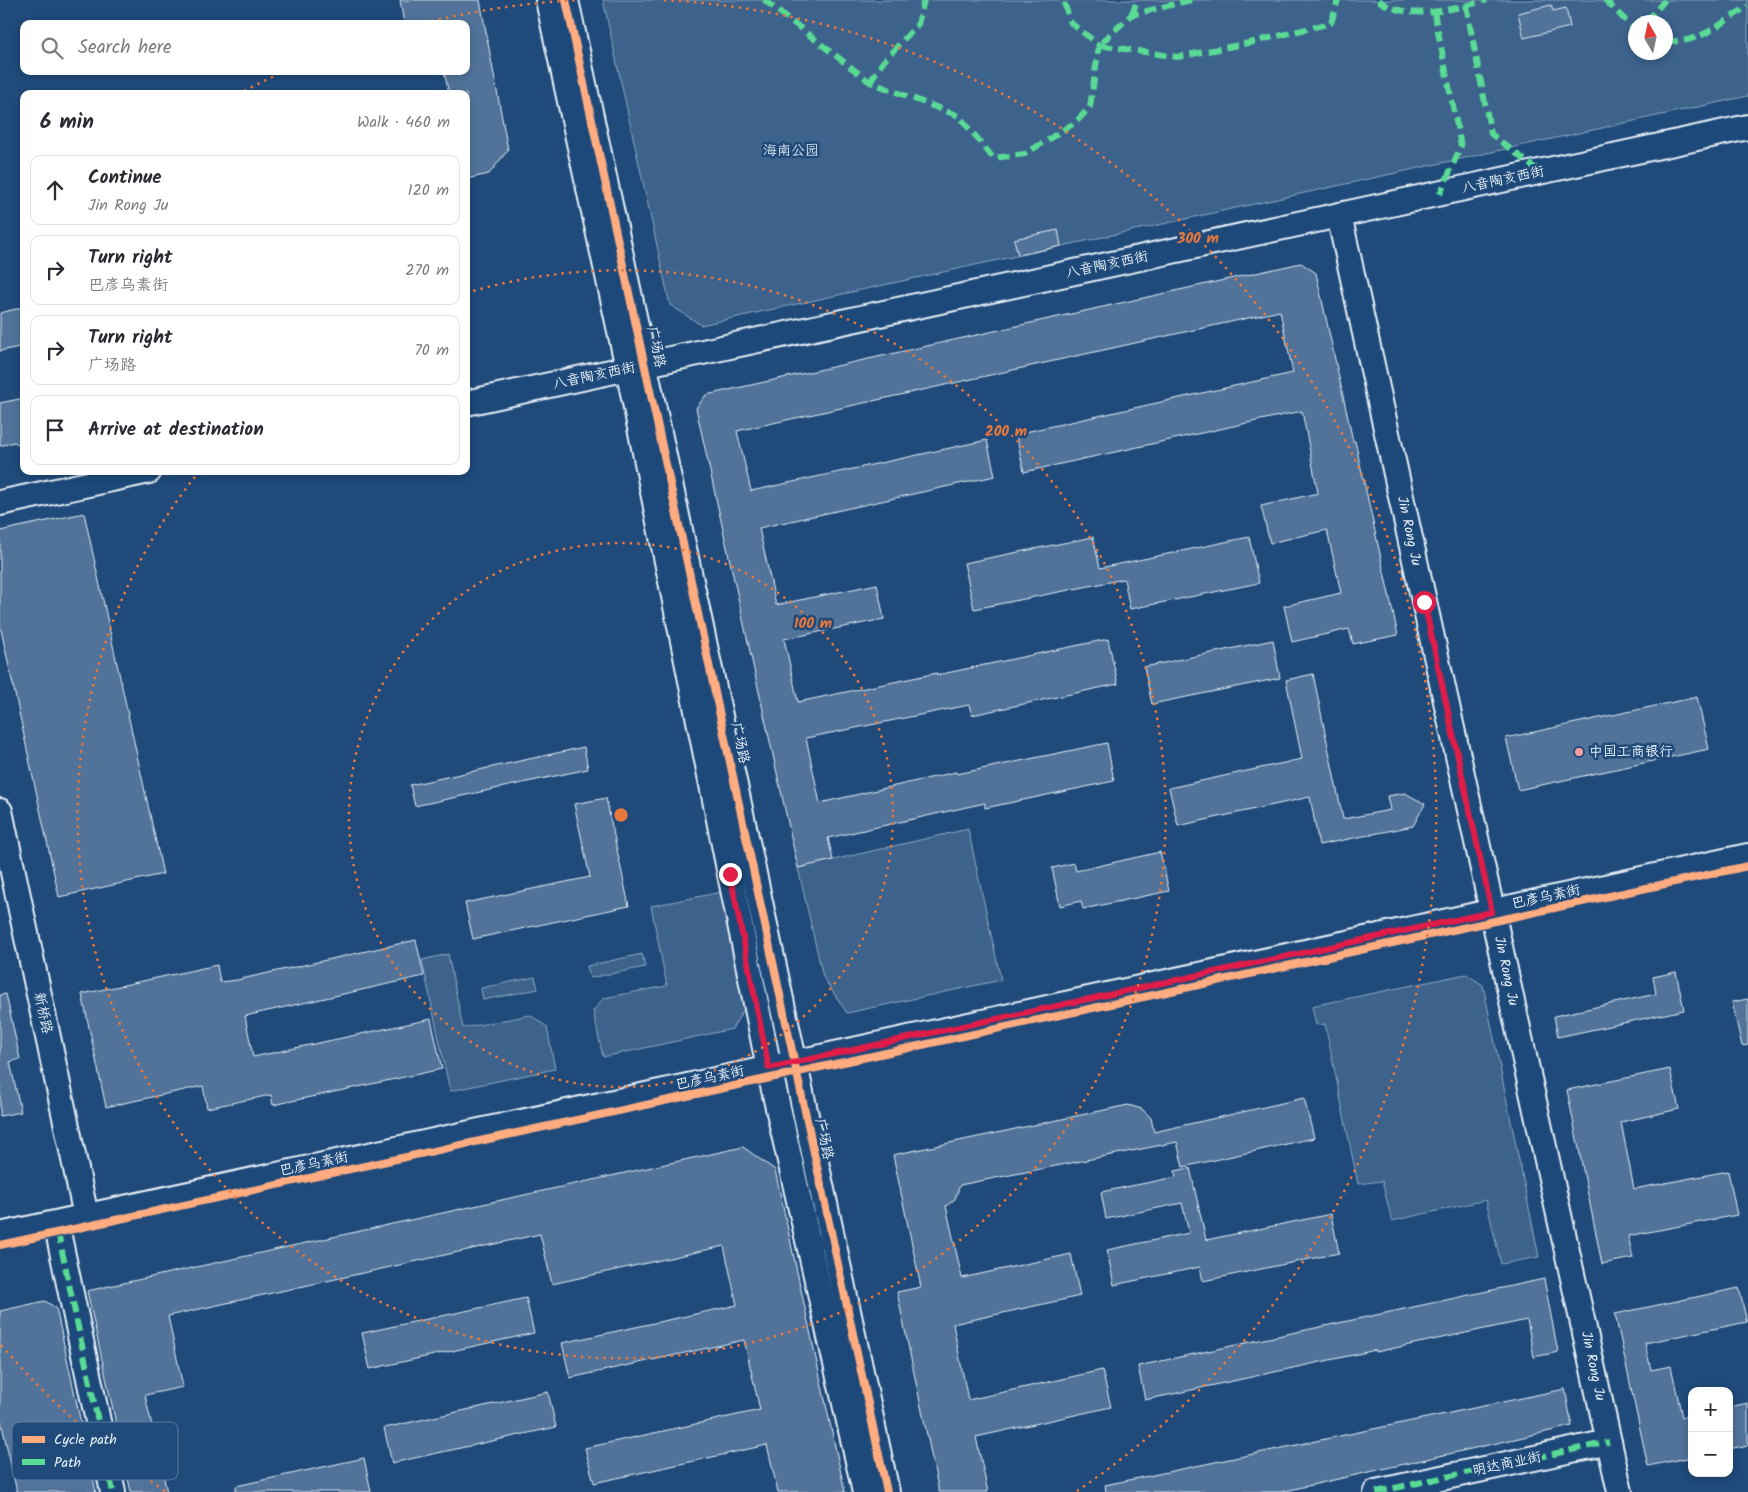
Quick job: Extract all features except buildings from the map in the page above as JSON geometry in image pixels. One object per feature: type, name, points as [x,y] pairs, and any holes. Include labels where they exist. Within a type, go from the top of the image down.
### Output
[{"type":"street","name":"广场路","points":[[548,0],[638,366],[796,1068],[887,1492]]},
{"type":"street","name":"广场路","points":[[566,0],[638,366],[770,1073],[865,1492]]},
{"type":"street","name":"八音陶亥西街","points":[[470,402],[1748,127]]},
{"type":"street","name":"Jin Rong Ju","points":[[1340,216],[1620,1492]]},
{"type":"street","points":[[0,503],[130,475]]},
{"type":"street","name":"新桥路","points":[[0,811],[86,1216]]},
{"type":"street","name":"巴彦乌素街","points":[[0,1235],[796,1068],[1494,916],[1748,856]]},
{"type":"street","name":"巴彦乌素街","points":[[1494,916],[1748,866]]},
{"type":"street","name":"巴彦乌素街","points":[[0,1244],[770,1073]]},
{"type":"street","points":[[58,1232],[98,1422]]},
{"type":"street","name":"明达商业街","points":[[1376,1492],[1609,1442]]},
{"type":"green space","name":"海南公园","points":[[603,0],[1748,0],[1748,96],[701,325],[670,305]]},
{"type":"green space","points":[[968,829],[1001,980],[847,1013],[823,977],[798,868]]},
{"type":"green space","points":[[722,892],[745,1007],[732,1029],[603,1057],[593,1011],[604,998],[667,986],[651,906]]},
{"type":"green space","points":[[448,954],[463,1028],[530,1015],[547,1027],[555,1069],[450,1091],[422,960]]},
{"type":"green space","points":[[642,954],[645,967],[590,978],[587,966]]},
{"type":"green space","points":[[1466,974],[1483,985],[1539,1257],[1501,1264],[1486,1200],[1392,1221],[1382,1181],[1358,1184],[1325,1024],[1316,1025],[1312,1006]]},
{"type":"green space","points":[[535,977],[538,989],[483,1000],[481,988]]},
{"type":"marked path","points":[[764,0],[870,82],[959,116],[993,158],[1025,154],[1076,122],[1090,107],[1099,45],[1071,23],[1063,0]]},
{"type":"marked path","points":[[870,82],[882,63],[918,24],[924,0]]},
{"type":"marked path","points":[[1131,15],[1138,0]]},
{"type":"marked path","points":[[1191,0],[1131,15],[1099,45],[1177,57],[1249,43],[1331,23],[1338,0]]},
{"type":"marked path","points":[[1378,0],[1390,7],[1403,11],[1417,12],[1446,10],[1487,0]]},
{"type":"marked path","points":[[1605,0],[1628,23]]},
{"type":"marked path","points":[[1652,15],[1665,0]]},
{"type":"marked path","points":[[1466,5],[1491,134],[1540,172]]},
{"type":"marked path","points":[[1673,41],[1688,40],[1699,36],[1720,25],[1748,6]]},
{"type":"marked path","points":[[1434,12],[1461,146],[1440,194]]},
{"type":"marked path","points":[[58,1232],[98,1422]]},
{"type":"marked path","points":[[1376,1492],[1609,1442]]},
{"type":"marked path","points":[[110,1480],[113,1492]]},
{"type":"cycle path","points":[[566,0],[688,559],[887,1492]]},
{"type":"cycle path","points":[[0,1245],[1748,866]]},
{"type":"place","name":"中国工商银行","points":[[1579,752]]},
{"type":"route","points":[[730,874],[769,1068],[1492,912],[1424,602]]}]
